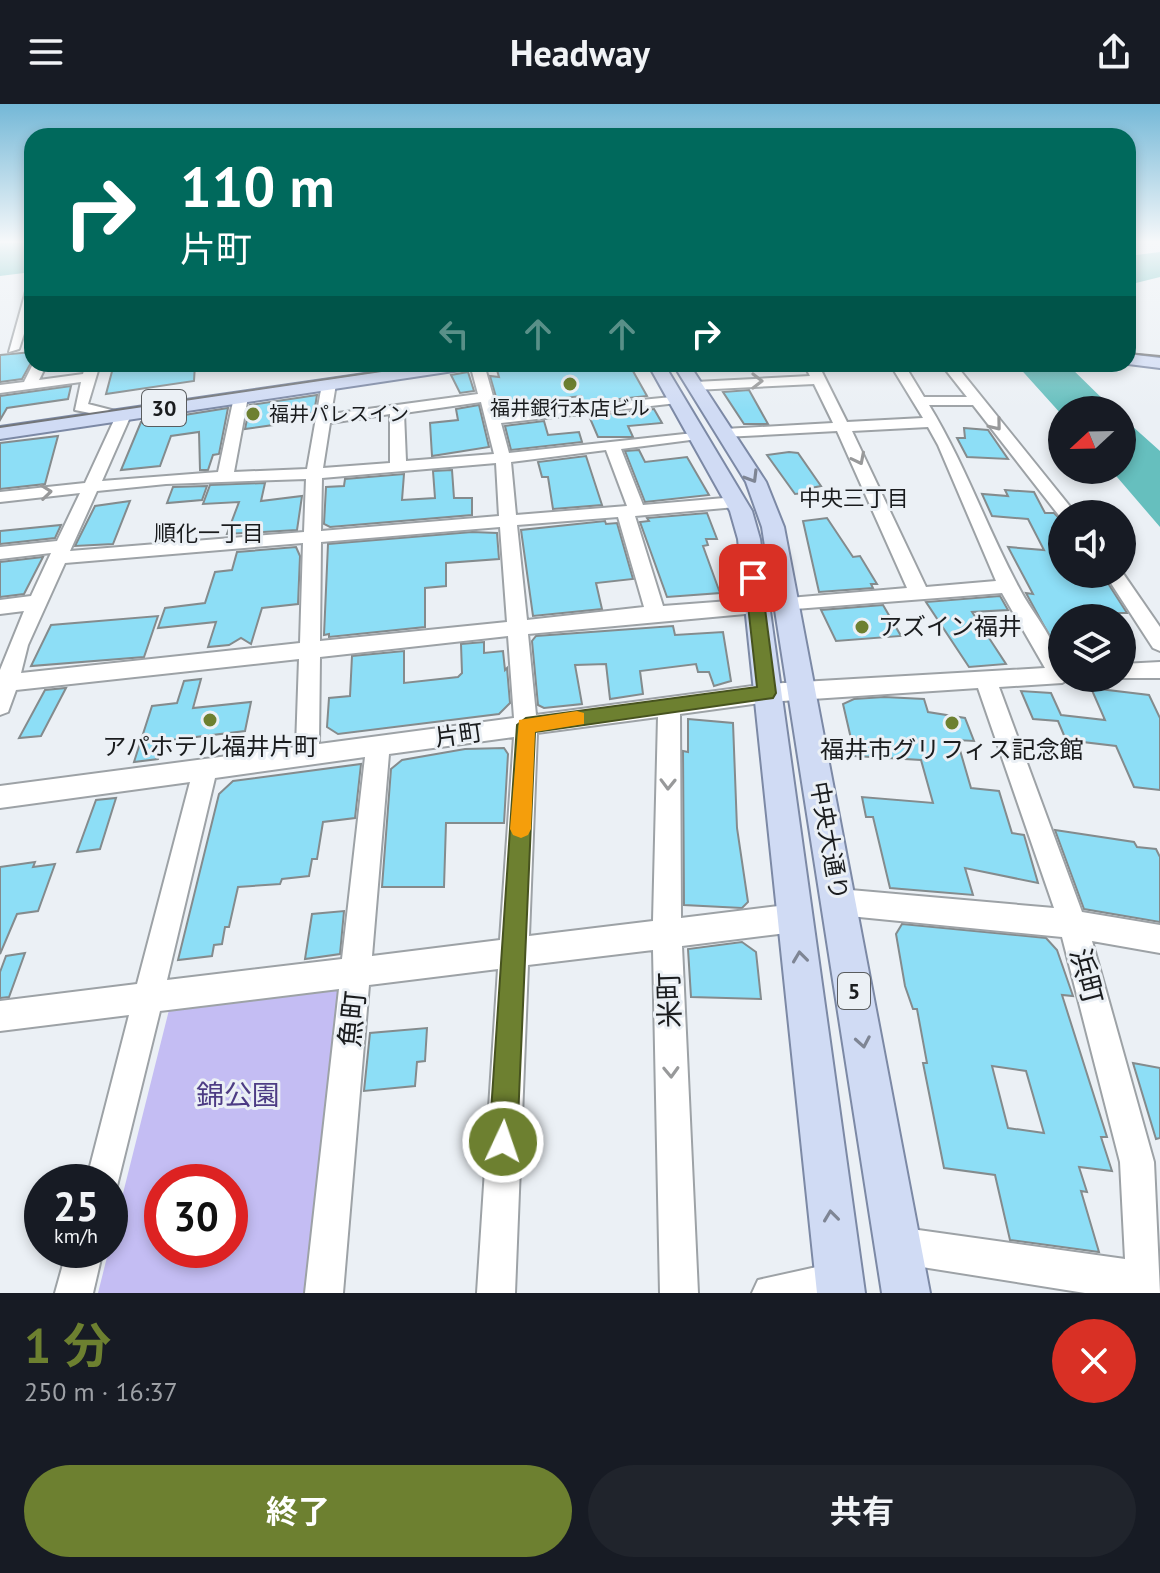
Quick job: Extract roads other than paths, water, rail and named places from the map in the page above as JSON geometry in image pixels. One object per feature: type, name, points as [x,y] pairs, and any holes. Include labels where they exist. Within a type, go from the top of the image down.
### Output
[{"type":"main road","points":[[1136,348],[1160,350]]},
{"type":"main road","points":[[1136,360],[1160,363]]},
{"type":"main road","name":"30","points":[[0,419],[314,372]]},
{"type":"main road","name":"30","points":[[0,433],[412,372]]},
{"type":"main road","name":"中央大通り","points":[[665,372],[724,433],[769,512],[789,605],[784,691],[795,918],[840,1287]]},
{"type":"main road","name":"中央大通り","points":[[682,372],[698,435],[736,502],[749,539],[756,606],[784,691],[839,902],[906,1293]]},
{"type":"street","points":[[6,350],[24,309]]},
{"type":"street","points":[[29,385],[36,372]]},
{"type":"street","points":[[0,389],[83,372]]},
{"type":"street","points":[[0,706],[3,682],[124,415],[80,407],[90,372]]},
{"type":"street","points":[[480,372],[503,458],[526,725],[496,1293]]},
{"type":"street","points":[[815,372],[918,591]]},
{"type":"street","points":[[902,372],[933,422],[1008,586],[1048,653]]},
{"type":"street","points":[[954,372],[1056,500]]},
{"type":"street","points":[[494,419],[743,381],[819,380]]},
{"type":"street","points":[[307,756],[314,474],[329,384]]},
{"type":"street","points":[[225,477],[241,397]]},
{"type":"street","points":[[324,419],[488,397]]},
{"type":"street","points":[[920,401],[976,401]]},
{"type":"street","points":[[397,409],[398,466]]},
{"type":"street","points":[[724,433],[933,422]]},
{"type":"street","points":[[0,497],[92,486],[314,474],[503,458],[698,435]]},
{"type":"street","points":[[612,445],[656,613]]},
{"type":"street","points":[[0,553],[61,552],[313,535],[736,502]]},
{"type":"street","points":[[789,605],[918,591],[1008,586]]},
{"type":"street","points":[[1123,588],[1160,643]]},
{"type":"street","points":[[0,607],[38,602]]},
{"type":"street","points":[[3,682],[656,613],[756,606]]},
{"type":"street","points":[[1136,671],[1160,670]]},
{"type":"street","name":"片町","points":[[0,797],[784,691],[1048,676]]},
{"type":"street","name":"浜町","points":[[985,678],[1073,924],[1137,1162],[1147,1287]]},
{"type":"street","name":"米町","points":[[669,706],[667,933],[679,1293]]},
{"type":"street","name":"魚町","points":[[324,1293],[378,746]]},
{"type":"street","points":[[108,1164],[205,768]]},
{"type":"street","points":[[839,902],[1073,924],[1160,939]]},
{"type":"street","points":[[0,1016],[795,918]]},
{"type":"street","points":[[897,1245],[1147,1287]]},
{"type":"street","points":[[74,1293],[80,1268]]},
{"type":"street","points":[[771,1293],[840,1287]]},
{"type":"water","points":[[1023,372],[1075,372],[1100,396],[1048,396],[1048,399]]},
{"type":"water","points":[[1136,430],[1160,451],[1160,527],[1123,484],[1136,484]]},
{"type":"tram line","points":[[1136,354],[1160,356]]},
{"type":"tram line","points":[[0,427],[375,372]]},
{"type":"place","name":"福井銀行本店ビル","points":[[570,384]]},
{"type":"place","name":"福井パレスイン","points":[[253,414]]},
{"type":"place","name":"アズイン福井","points":[[862,627]]},
{"type":"place","name":"アパホテル福井片町","points":[[210,720]]},
{"type":"place","name":"福井市グリフィス記念館","points":[[952,723]]},
{"type":"district","name":"中央三丁目","points":[[854,498]]},
{"type":"district","name":"順化一丁目","points":[[209,533]]},
{"type":"park label","name":"錦公園","points":[[238,1095]]}]
